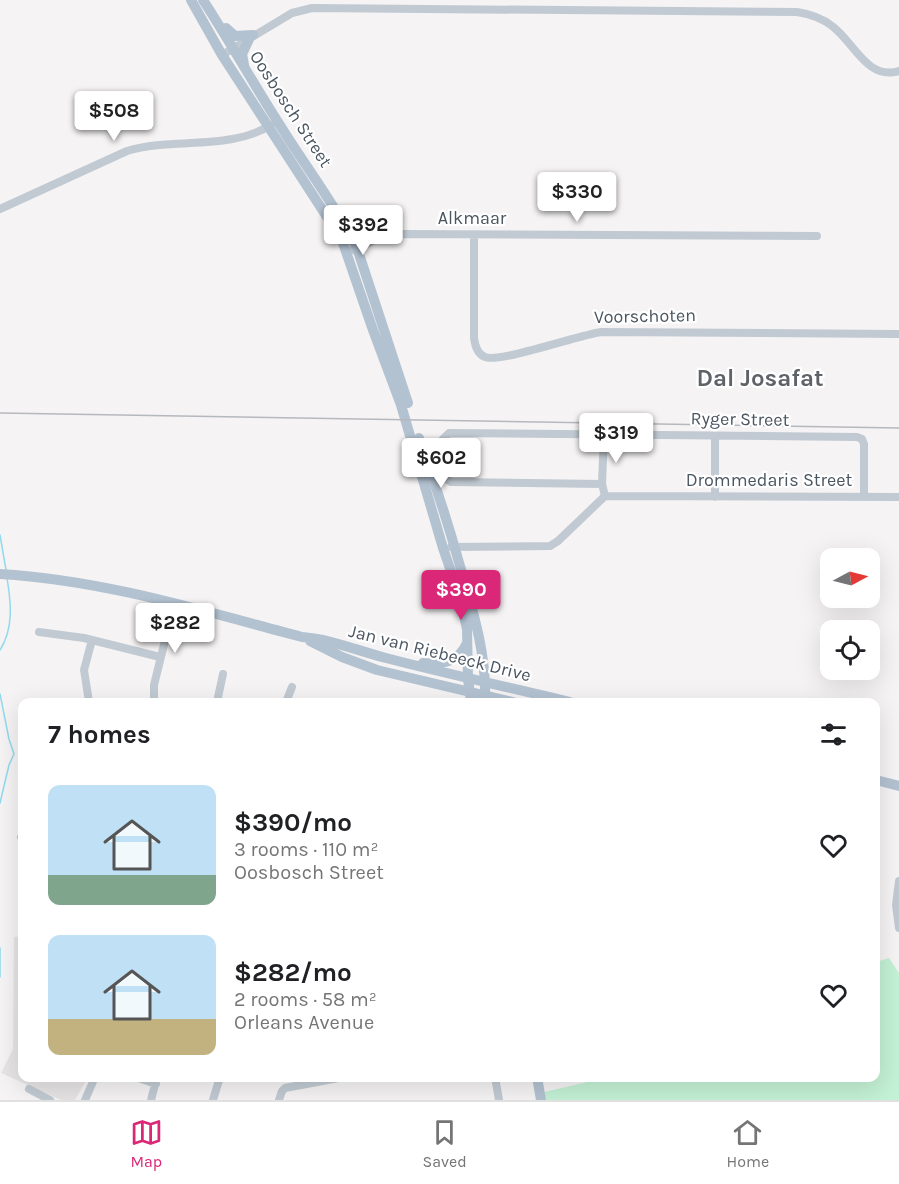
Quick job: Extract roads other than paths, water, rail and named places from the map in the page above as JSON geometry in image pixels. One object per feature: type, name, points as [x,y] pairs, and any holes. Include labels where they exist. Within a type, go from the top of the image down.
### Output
[{"type":"main road","name":"Oosbosch Street","points":[[191,0],[222,55],[256,105],[273,124]]},
{"type":"main road","name":"Oosbosch Street","points":[[203,0],[342,240],[352,250],[415,438],[455,547],[476,619],[486,683],[485,698]]},
{"type":"main road","points":[[208,0],[229,33],[239,37],[251,36]]},
{"type":"main road","points":[[246,71],[242,54],[251,36]]},
{"type":"main road","name":"Oosbosch Street","points":[[415,438],[443,548],[465,616],[470,697]]},
{"type":"main road","name":"Jan van Riebeeck Drive","points":[[0,574],[23,575],[97,586],[552,698]]},
{"type":"main road","name":"Jan van Riebeeck Drive","points":[[302,637],[342,657],[377,670],[470,697]]},
{"type":"main road","points":[[384,658],[447,663],[458,658],[468,642]]},
{"type":"main road","points":[[880,781],[899,786]]},
{"type":"main road","points":[[538,1082],[541,1100]]},
{"type":"street","points":[[222,55],[292,13],[312,8],[797,12],[816,16],[832,25],[871,67],[890,74],[899,71]]},
{"type":"street","points":[[0,209],[127,151],[149,146],[239,138],[273,124]]},
{"type":"street","name":"Alkmaar","points":[[352,250],[391,235],[817,236]]},
{"type":"street","name":"Voorschoten","points":[[474,235],[474,338],[477,351],[487,358],[502,357],[602,332],[899,334]]},
{"type":"street","name":"Ryger Street","points":[[602,484],[451,482],[446,479],[443,472],[442,440],[449,433],[857,437],[862,439],[864,444],[864,497]]},
{"type":"street","points":[[443,548],[550,546],[558,541],[605,496],[602,484],[604,434]]},
{"type":"street","points":[[715,436],[715,496]]},
{"type":"street","name":"Drommedaris Street","points":[[605,496],[899,497]]},
{"type":"street","points":[[154,698],[154,685],[174,604]]},
{"type":"street","points":[[39,632],[92,640],[160,657]]},
{"type":"street","points":[[88,698],[84,670],[92,640]]},
{"type":"street","points":[[218,698],[223,674]]},
{"type":"street","points":[[288,698],[292,687]]},
{"type":"street","points":[[899,881],[896,905],[899,928]]},
{"type":"street","points":[[85,1100],[93,1082]]},
{"type":"street","points":[[151,1100],[156,1082]]},
{"type":"street","points":[[213,1100],[218,1082]]},
{"type":"street","points":[[279,1100],[285,1088],[317,1082]]},
{"type":"street","points":[[496,1082],[499,1100]]},
{"type":"street","points":[[29,1089],[50,1100]]},
{"type":"waterway","points":[[0,535],[6,570]]},
{"type":"waterway","points":[[0,650],[8,633],[9,624],[7,578]]},
{"type":"waterway","points":[[0,694],[14,754],[0,803]]},
{"type":"waterway","points":[[0,948],[0,977]]},
{"type":"railway","points":[[0,413],[899,428]]},
{"type":"district","name":"Dal Josafat","points":[[760,378]]}]
